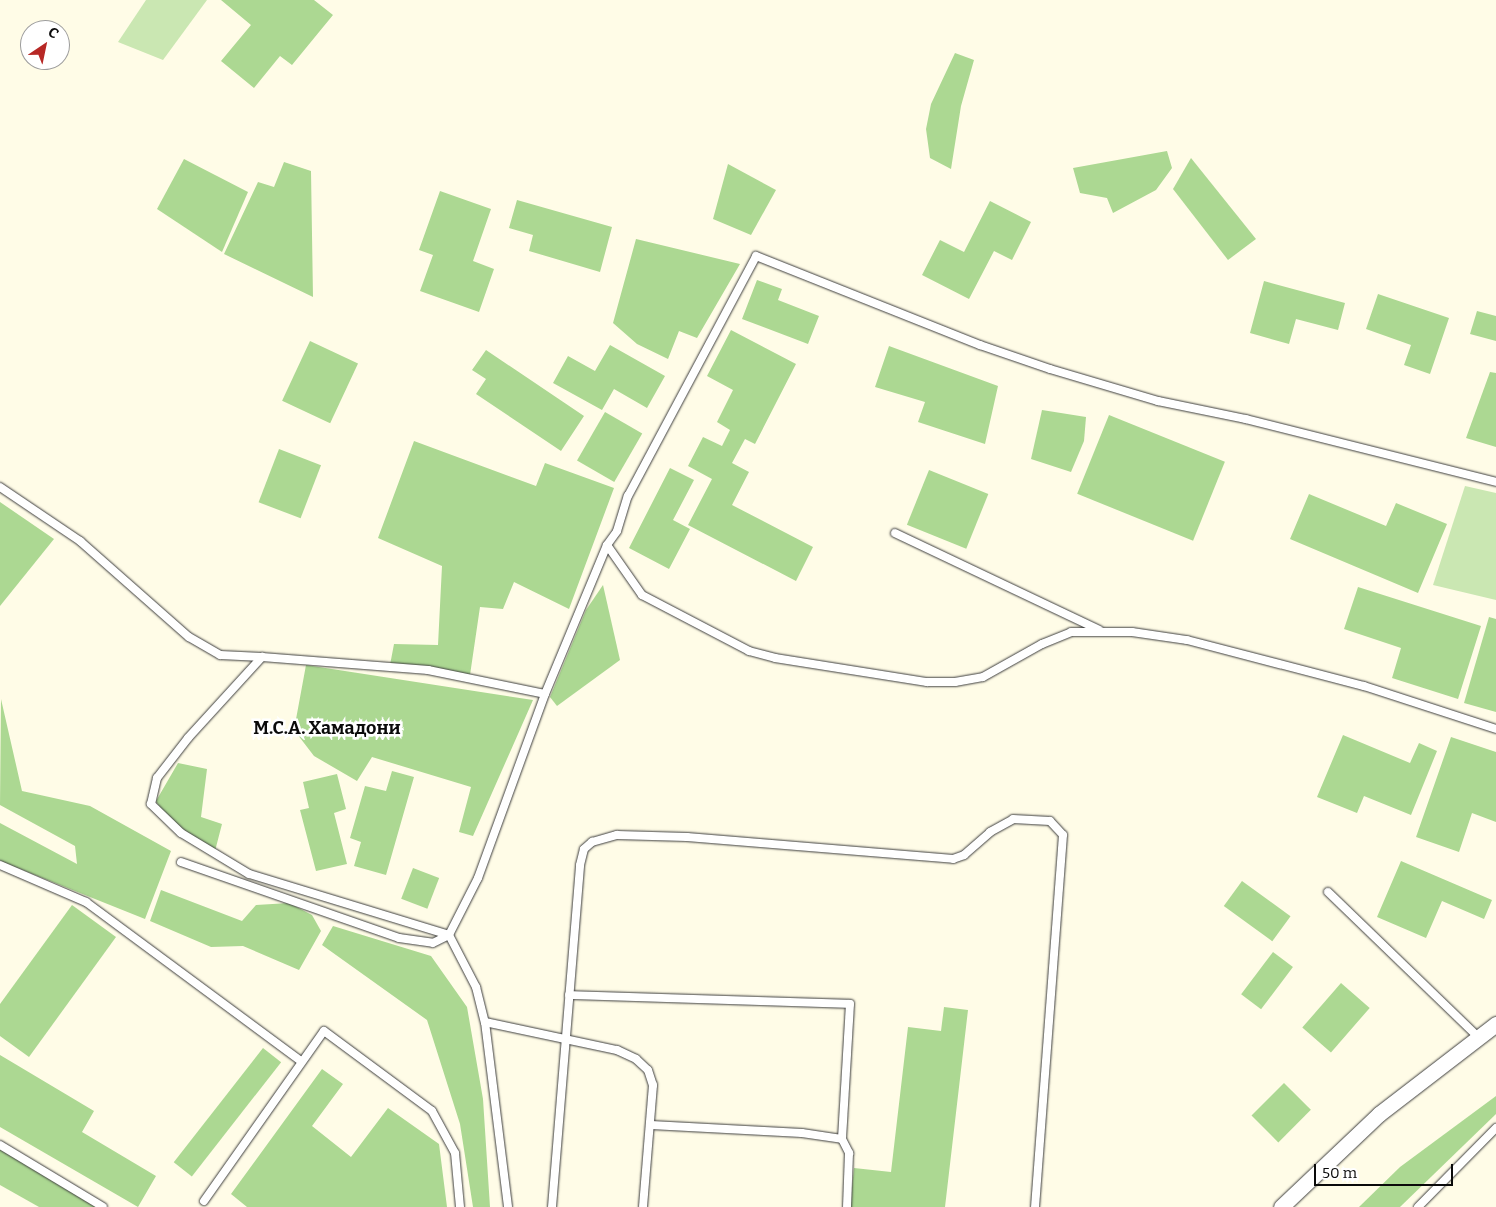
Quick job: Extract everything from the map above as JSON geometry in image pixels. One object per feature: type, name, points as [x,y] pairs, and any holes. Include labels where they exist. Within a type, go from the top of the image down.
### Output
[{"type":"street","points":[[1281,1207],[1379,1114],[1496,1024]]},
{"type":"lane","points":[[181,862],[399,938],[433,943],[449,935],[478,878],[545,694],[607,544],[617,531],[628,496],[756,256],[980,344],[1050,369],[1158,401],[1246,419],[1496,482]]},
{"type":"lane","points":[[0,487],[80,541],[189,637],[220,655],[428,670],[545,694]]},
{"type":"lane","points":[[895,533],[1100,631]]},
{"type":"lane","points":[[607,544],[642,595],[749,651],[775,658],[927,682],[955,682],[983,677],[1042,644],[1071,632],[1100,631],[1187,640],[1364,686],[1496,729]]},
{"type":"lane","points":[[262,657],[188,738],[157,778],[151,804],[181,833],[249,874],[449,935],[476,987],[485,1022],[508,1207]]},
{"type":"lane","points":[[552,1207],[564,1037],[570,995],[580,857],[588,846],[601,837],[617,835],[687,837],[953,859],[964,855],[1004,822],[1013,819],[1050,821],[1060,829],[1063,842],[1035,1207]]},
{"type":"lane","points":[[0,865],[86,902],[302,1061]]},
{"type":"lane","points":[[1328,892],[1479,1038]]},
{"type":"lane","points":[[570,995],[850,1004],[842,1139],[848,1152],[847,1207]]},
{"type":"lane","points":[[485,1022],[564,1037],[617,1050],[636,1059],[648,1070],[653,1084],[643,1207]]},
{"type":"lane","points":[[204,1201],[324,1031],[432,1111],[456,1153],[460,1207]]},
{"type":"lane","points":[[651,1125],[802,1133],[842,1139]]},
{"type":"lane","points":[[1418,1207],[1496,1128]]},
{"type":"lane","points":[[0,1145],[103,1207]]},
{"type":"green space","points":[[146,0],[207,0],[163,60],[118,42]]},
{"type":"green space","points":[[221,0],[314,0],[333,15],[292,65],[280,56],[254,88],[221,61],[251,25]]},
{"type":"green space","points":[[955,53],[974,60],[961,106],[951,169],[930,158],[926,129],[931,104]]},
{"type":"green space","points":[[1167,151],[1172,168],[1156,190],[1113,213],[1107,198],[1080,193],[1073,168]]},
{"type":"green space","points":[[1191,158],[1256,239],[1228,260],[1173,189]]},
{"type":"green space","points":[[184,159],[248,192],[222,252],[157,209]]},
{"type":"green space","points":[[284,162],[311,171],[313,297],[224,254],[258,182],[274,187]]},
{"type":"green space","points":[[728,164],[776,190],[751,235],[713,219]]},
{"type":"green space","points":[[440,191],[491,209],[473,261],[494,269],[479,312],[420,291],[433,255],[419,250]]},
{"type":"green space","points":[[517,200],[612,227],[600,272],[529,251],[533,235],[509,228]]},
{"type":"green space","points":[[990,201],[1031,222],[1012,260],[994,251],[969,299],[922,275],[940,240],[964,252]]},
{"type":"green space","points":[[636,239],[740,264],[697,338],[679,331],[668,359],[637,344],[613,323]]},
{"type":"green space","points":[[757,280],[782,289],[778,300],[819,316],[808,344],[742,319]]},
{"type":"green space","points":[[1264,281],[1345,303],[1338,330],[1296,319],[1289,344],[1250,333]]},
{"type":"green space","points":[[1378,294],[1449,318],[1430,374],[1404,365],[1411,345],[1366,329]]},
{"type":"green space","points":[[1477,311],[1496,316],[1496,341],[1470,334]]},
{"type":"green space","points":[[731,330],[796,364],[755,444],[745,439],[732,463],[749,472],[732,505],[813,547],[796,581],[688,525],[712,479],[688,466],[703,437],[722,446],[730,430],[717,422],[733,390],[707,376]]},
{"type":"green space","points":[[310,341],[358,363],[330,423],[282,401]]},
{"type":"green space","points":[[610,345],[665,376],[647,408],[614,389],[602,410],[553,383],[568,356],[595,371]]},
{"type":"green space","points":[[889,346],[998,386],[985,444],[918,422],[925,402],[875,387]]},
{"type":"green space","points":[[486,350],[584,416],[561,451],[476,394],[486,379],[472,370]]},
{"type":"green space","points":[[1490,372],[1496,373],[1496,447],[1466,438]]},
{"type":"green space","points":[[1042,410],[1086,417],[1084,441],[1071,472],[1031,459]]},
{"type":"green space","points":[[605,412],[642,433],[614,482],[577,460]]},
{"type":"green space","points":[[1109,415],[1225,462],[1193,541],[1077,494]]},
{"type":"green space","points":[[414,441],[536,486],[545,463],[614,488],[569,609],[514,582],[503,609],[480,607],[470,675],[390,665],[394,644],[438,645],[442,566],[378,538]]},
{"type":"green space","points":[[279,449],[321,465],[301,518],[259,502]]},
{"type":"green space","points":[[670,468],[694,480],[673,520],[690,529],[669,569],[629,548]]},
{"type":"green space","points":[[929,470],[988,494],[966,549],[907,525]]},
{"type":"green space","points":[[1465,486],[1496,493],[1496,600],[1433,585]]},
{"type":"green space","points":[[1309,494],[1386,526],[1396,503],[1447,524],[1418,593],[1290,539]]},
{"type":"green space","points":[[0,502],[54,539],[0,606]]},
{"type":"green space","points":[[603,585],[620,660],[557,706],[550,697],[586,610]]},
{"type":"green space","points":[[1358,587],[1481,626],[1458,699],[1392,678],[1401,648],[1344,629]]},
{"type":"green space","points":[[1489,617],[1496,619],[1496,712],[1464,703]]},
{"type":"green space","points":[[306,665],[533,700],[473,836],[459,832],[471,787],[372,757],[357,781],[314,756],[294,730]]},
{"type":"green space","points":[[1,699],[22,791],[90,806],[171,851],[145,919],[0,861],[0,823],[77,864],[75,846],[0,805]]},
{"type":"green space","points":[[1343,735],[1410,763],[1419,743],[1437,751],[1411,815],[1364,796],[1357,813],[1317,797]]},
{"type":"green space","points":[[1451,737],[1496,752],[1496,822],[1472,813],[1459,852],[1416,837]]},
{"type":"green space","points":[[178,763],[207,769],[201,817],[222,824],[215,851],[166,818],[156,801]]},
{"type":"green space","points":[[392,771],[414,777],[386,875],[354,866],[361,842],[350,838],[365,786],[386,791]]},
{"type":"green space","points":[[337,774],[346,809],[334,813],[347,864],[316,871],[300,810],[309,808],[303,782]]},
{"type":"green space","points":[[1401,861],[1492,900],[1484,919],[1442,901],[1426,938],[1377,917]]},
{"type":"green space","points":[[413,868],[439,878],[427,909],[401,899]]},
{"type":"green space","points":[[1242,881],[1291,916],[1272,941],[1224,906]]},
{"type":"green space","points":[[161,890],[242,921],[256,905],[289,903],[312,915],[321,931],[299,970],[243,946],[211,947],[150,921]]},
{"type":"green space","points":[[72,905],[116,937],[29,1057],[0,1036],[0,1004]]},
{"type":"green space","points":[[333,926],[431,956],[467,1007],[483,1099],[490,1207],[473,1207],[460,1124],[427,1020],[322,945]]},
{"type":"green space","points":[[1273,952],[1293,967],[1261,1009],[1241,994]]},
{"type":"green space","points":[[1341,983],[1370,1008],[1331,1052],[1302,1028]]},
{"type":"green space","points":[[944,1007],[968,1010],[945,1207],[850,1207],[854,1168],[891,1172],[908,1027],[941,1031]]},
{"type":"green space","points":[[263,1048],[281,1062],[192,1176],[174,1162]]},
{"type":"green space","points":[[0,1055],[94,1111],[82,1132],[156,1176],[138,1207],[0,1127]]},
{"type":"green space","points":[[322,1069],[343,1084],[312,1126],[351,1157],[388,1108],[439,1144],[447,1207],[247,1207],[231,1194]]},
{"type":"green space","points":[[1284,1083],[1311,1110],[1278,1142],[1251,1116]]},
{"type":"green space","points":[[1496,1096],[1496,1114],[1400,1207],[1359,1207],[1400,1167]]},
{"type":"green space","points":[[0,1148],[97,1207],[39,1207],[0,1185]]},
{"type":"district","name":"М.С.А. Хамадони","points":[[327,728]]}]
